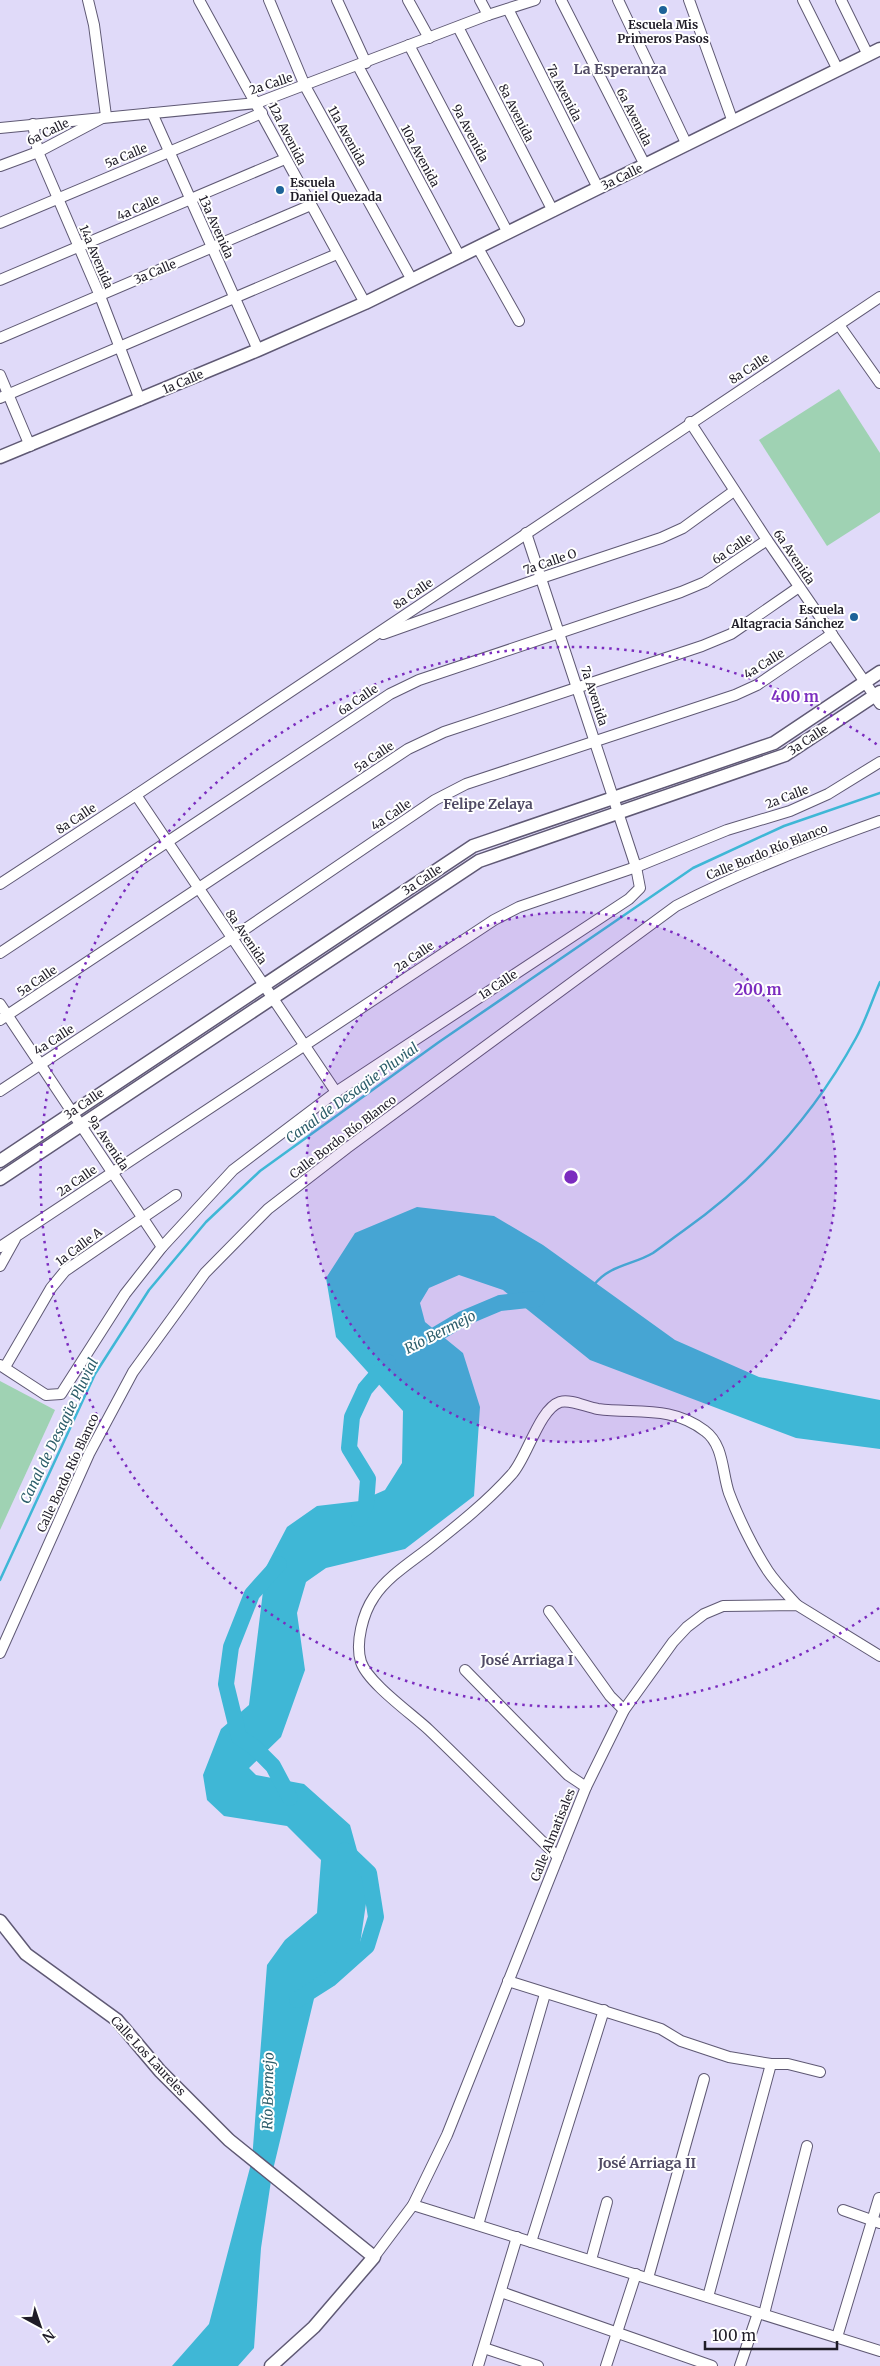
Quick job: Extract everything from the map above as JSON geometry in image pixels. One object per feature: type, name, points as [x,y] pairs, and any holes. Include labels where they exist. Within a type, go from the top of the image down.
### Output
[{"type":"street","points":[[88,0],[94,25],[106,116]]},
{"type":"street","name":"12a Avenida","points":[[200,0],[364,304]]},
{"type":"street","name":"11a Avenida","points":[[269,0],[305,86],[412,280]]},
{"type":"street","name":"10a Avenida","points":[[337,0],[362,65],[460,257]]},
{"type":"street","points":[[408,0],[429,38]]},
{"type":"street","points":[[480,0],[488,15]]},
{"type":"street","name":"2a Calle","points":[[0,128],[106,116],[257,103],[362,65],[488,15],[535,0]]},
{"type":"street","name":"6a Avenida","points":[[561,0],[645,166]]},
{"type":"street","points":[[618,0],[687,145]]},
{"type":"street","points":[[689,0],[733,122]]},
{"type":"street","points":[[803,0],[838,70]]},
{"type":"street","points":[[841,0],[868,55]]},
{"type":"street","name":"7a Avenida","points":[[508,8],[598,188]]},
{"type":"street","name":"8a Avenida","points":[[458,27],[553,211]]},
{"type":"street","name":"9a Avenida","points":[[409,45],[508,233]]},
{"type":"street","name":"3a Calle","points":[[364,304],[880,49]]},
{"type":"street","name":"13a Avenida","points":[[152,113],[258,350]]},
{"type":"street","name":"5a Calle","points":[[0,223],[169,151],[262,114]]},
{"type":"street","name":"6a Calle","points":[[0,166],[38,152],[106,116]]},
{"type":"street","name":"14a Avenida","points":[[33,124],[38,152],[100,296],[140,400]]},
{"type":"street","name":"4a Calle","points":[[0,280],[285,158]]},
{"type":"street","name":"3a Calle","points":[[0,338],[311,205]]},
{"type":"street","points":[[478,248],[519,321]]},
{"type":"street","points":[[4,396],[337,254]]},
{"type":"street","name":"8a Calle","points":[[0,884],[136,796],[690,422],[880,297]]},
{"type":"street","name":"1a Calle","points":[[0,458],[364,304]]},
{"type":"street","points":[[839,325],[875,367],[880,383]]},
{"type":"street","points":[[0,375],[4,396],[30,446]]},
{"type":"street","name":"6a Avenida","points":[[690,422],[798,587],[865,683],[878,697]]},
{"type":"street","name":"7a Calle O","points":[[366,640],[676,532],[734,491]]},
{"type":"street","name":"7a Avenida","points":[[526,533],[636,867]]},
{"type":"street","name":"6a Calle","points":[[0,953],[390,694],[419,680],[559,634],[705,582],[767,540]]},
{"type":"street","name":"5a Calle","points":[[4,1018],[408,749],[444,732],[702,646],[731,634],[798,587]]},
{"type":"street","name":"4a Calle","points":[[0,1090],[232,938],[435,800],[466,784],[596,743],[736,694],[757,685],[832,634]]},
{"type":"street","name":"3a Calle","points":[[0,1161],[473,846],[774,743],[880,672]]},
{"type":"street","name":"3a Calle","points":[[0,1179],[478,861],[785,755],[878,697]]},
{"type":"street","name":"2a Calle","points":[[0,1247],[494,920],[519,907],[636,867],[727,830],[790,811],[828,794],[880,762]]},
{"type":"street","name":"8a Avenida","points":[[136,796],[336,1092]]},
{"type":"street","name":"Calle Bordo Río Blanco","points":[[0,1653],[89,1454],[134,1372],[205,1273],[268,1209],[347,1148],[676,906],[722,882],[770,862],[880,821]]},
{"type":"street","name":"1a Calle","points":[[336,1092],[628,899],[640,888],[636,867]]},
{"type":"street","name":"9a Avenida","points":[[0,1004],[4,1018],[40,1064],[162,1247]]},
{"type":"street","points":[[3,1366],[46,1395],[61,1394],[125,1294],[162,1247],[234,1170],[336,1092]]},
{"type":"street","name":"1a Calle A","points":[[3,1366],[51,1288],[65,1271],[176,1195]]},
{"type":"street","points":[[0,1266],[17,1236]]},
{"type":"street","points":[[558,1857],[428,1730],[376,1683],[362,1665],[358,1647],[366,1615],[374,1596],[391,1579],[467,1519],[501,1488],[518,1468],[546,1414],[553,1406],[560,1402],[570,1402],[595,1409],[619,1411],[647,1410],[683,1418],[707,1432],[721,1456],[729,1492],[768,1572],[797,1605],[880,1656]]},
{"type":"street","name":"Calle Almatisales","points":[[374,2257],[413,2205],[447,2135],[586,1787],[624,1710],[673,1642],[687,1627],[704,1614],[723,1606],[797,1605]]},
{"type":"street","points":[[548,1611],[610,1696],[624,1710]]},
{"type":"street","points":[[465,1670],[568,1775],[586,1787]]},
{"type":"street","name":"Calle Los Laureles","points":[[0,1921],[26,1954],[117,2020],[160,2072],[229,2140],[374,2257]]},
{"type":"street","points":[[508,1981],[661,2029],[681,2041],[729,2057],[771,2064],[788,2064],[820,2072]]},
{"type":"street","points":[[478,2225],[545,1994]]},
{"type":"street","points":[[531,2242],[604,2010]]},
{"type":"street","points":[[708,2297],[771,2064]]},
{"type":"street","points":[[648,2278],[704,2079]]},
{"type":"street","points":[[740,2366],[761,2314],[807,2146]]},
{"type":"street","points":[[837,2337],[876,2222],[880,2198]]},
{"type":"street","points":[[591,2260],[606,2202]]},
{"type":"street","points":[[413,2205],[880,2351]]},
{"type":"street","points":[[843,2210],[876,2222]]},
{"type":"street","points":[[478,2366],[517,2237]]},
{"type":"street","points":[[271,2366],[314,2326],[374,2257]]},
{"type":"street","points":[[606,2366],[636,2274]]},
{"type":"street","points":[[501,2292],[712,2366]]},
{"type":"street","points":[[484,2348],[538,2366]]},
{"type":"green space","points":[[839,389],[880,453],[880,512],[827,546],[759,440]]},
{"type":"green space","points":[[0,1381],[55,1410],[0,1530]]},
{"type":"water","points":[[417,1207],[494,1216],[543,1245],[675,1340],[759,1377],[880,1400],[880,1449],[796,1438],[590,1360],[503,1290],[459,1275],[429,1288],[420,1303],[425,1322],[463,1353],[480,1407],[474,1496],[405,1549],[326,1568],[306,1582],[297,1613],[305,1670],[281,1737],[249,1768],[256,1775],[304,1784],[350,1825],[368,1890],[359,1951],[318,1982],[272,2174],[261,2248],[254,2348],[238,2366],[172,2366],[209,2324],[252,2160],[267,1965],[285,1940],[317,1913],[321,1860],[287,1826],[224,1816],[207,1800],[203,1775],[221,1729],[249,1705],[266,1567],[287,1527],[317,1506],[360,1501],[385,1490],[402,1463],[403,1411],[336,1337],[326,1278],[355,1233]]},
{"type":"waterway","name":"Canal de Desagüe Pluvial","points":[[0,1580],[95,1374],[149,1290],[206,1222],[260,1171],[439,1042],[693,868],[784,826],[880,793]]},
{"type":"waterway","points":[[594,1285],[600,1278],[614,1269],[653,1253],[709,1211],[758,1168],[781,1144],[802,1119],[839,1066],[860,1031],[880,982]]},
{"type":"waterway","name":"Río Bermejo","points":[[420,1344],[462,1319],[500,1303],[537,1299]]},
{"type":"waterway","name":"Río Bermejo","points":[[359,1519],[366,1505],[368,1479],[349,1448],[352,1417],[365,1389],[388,1362]]},
{"type":"waterway","name":"Río Bermejo","points":[[279,1564],[252,1594],[231,1647],[226,1684],[239,1737],[254,1747],[273,1766],[290,1798]]},
{"type":"waterway","name":"Río Bermejo","points":[[297,2000],[330,1979],[367,1946],[376,1917],[369,1873],[345,1850]]},
{"type":"place","name":"Escuela Mis Primeros Pasos","points":[[663,10]]},
{"type":"place","name":"Escuela Daniel Quezada","points":[[280,190]]},
{"type":"place","name":"Escuela Altagracia Sánchez","points":[[854,617]]},
{"type":"district","name":"La Esperanza","points":[[620,69]]},
{"type":"district","name":"Felipe Zelaya","points":[[488,804]]},
{"type":"district","name":"José Arriaga I","points":[[527,1660]]},
{"type":"district","name":"José Arriaga II","points":[[647,2163]]}]
